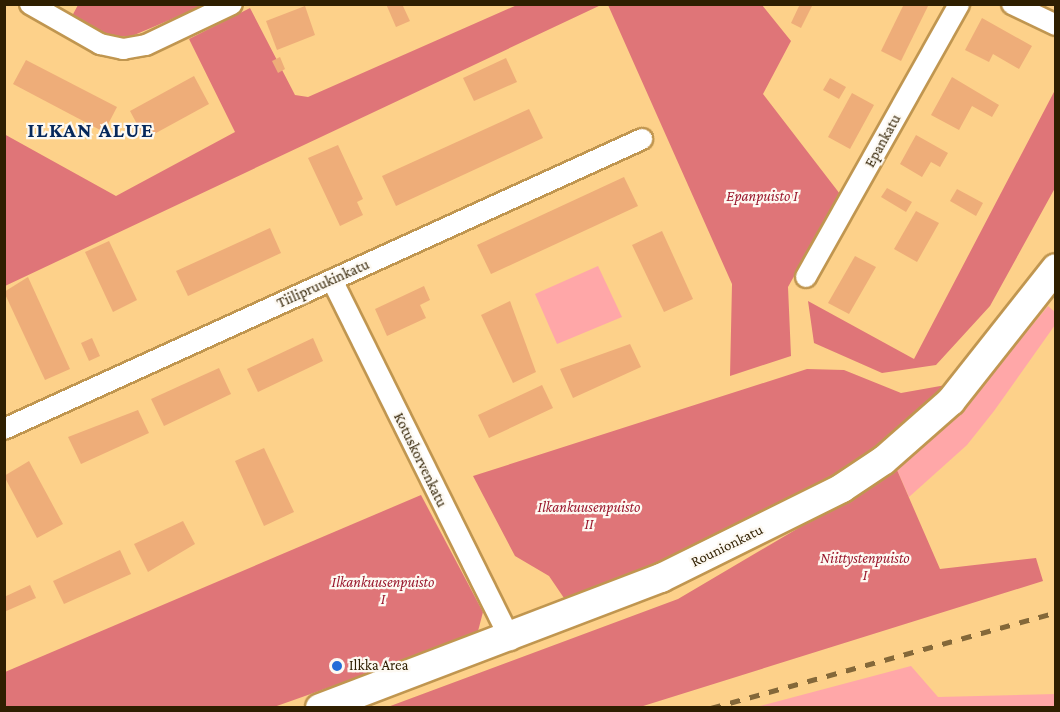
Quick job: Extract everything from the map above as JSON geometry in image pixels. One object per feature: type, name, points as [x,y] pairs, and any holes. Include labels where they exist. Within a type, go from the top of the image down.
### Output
[{"type":"main road","name":"Rounionkatu","points":[[320,708],[511,640],[661,578],[842,488],[884,460],[951,401],[1056,268]]},
{"type":"street","points":[[30,4],[100,44],[123,49],[146,45],[232,4]]},
{"type":"street","name":"Epankatu","points":[[806,276],[959,4]]},
{"type":"street","points":[[1012,4],[1056,25]]},
{"type":"street","name":"Tiilipruukinkatu","points":[[4,429],[642,139]]},
{"type":"street","name":"Kotuskorvenkatu","points":[[332,280],[511,640]]},
{"type":"shaded area","points":[[598,266],[622,317],[557,344],[535,294]]},
{"type":"shaded area","points":[[1048,306],[1055,312],[1055,325],[994,411],[967,445],[909,497],[897,470],[954,419]]},
{"type":"shaded area","points":[[911,666],[938,697],[1055,694],[1055,707],[756,707]]},
{"type":"green space","points":[[78,4],[205,5],[132,36],[111,36],[72,16]]},
{"type":"green space","points":[[517,5],[601,5],[5,286],[4,134],[116,196],[235,132],[189,39],[250,8],[295,95],[308,97]]},
{"type":"green space","name":"Epanpuisto I","points":[[608,5],[762,5],[791,41],[763,94],[840,194],[788,287],[791,356],[730,376],[732,284]]},
{"type":"green space","points":[[1055,90],[1055,188],[990,306],[936,365],[882,373],[814,343],[808,301],[914,359]]},
{"type":"green space","name":"Ilkankuusenpuisto II","points":[[807,369],[844,370],[901,393],[946,385],[892,438],[785,511],[669,563],[566,601],[549,576],[515,556],[473,476]]},
{"type":"green space","name":"Niittystenpuisto I","points":[[897,470],[940,569],[1036,558],[1043,581],[640,707],[385,708],[678,599]]},
{"type":"green space","name":"Ilkankuusenpuisto I","points":[[421,495],[483,612],[477,635],[274,707],[5,708],[5,672]]},
{"type":"building","points":[[386,4],[402,4],[410,21],[396,27]]},
{"type":"building","points":[[800,4],[813,4],[801,28],[791,23]]},
{"type":"building","points":[[904,4],[929,4],[901,61],[881,51]]},
{"type":"building","points":[[305,6],[315,35],[277,50],[266,21]]},
{"type":"building","points":[[982,18],[1032,46],[1019,69],[993,54],[989,62],[965,50]]},
{"type":"building","points":[[280,57],[285,69],[278,73],[272,61]]},
{"type":"building","points":[[506,58],[517,82],[474,101],[463,78]]},
{"type":"building","points":[[26,60],[117,107],[104,132],[13,84]]},
{"type":"building","points":[[194,76],[209,104],[145,139],[130,111]]},
{"type":"building","points":[[952,77],[999,105],[992,117],[972,106],[959,130],[931,115]]},
{"type":"building","points":[[830,78],[846,87],[839,99],[823,90]]},
{"type":"building","points":[[852,93],[874,105],[850,149],[828,137]]},
{"type":"building","points":[[529,109],[543,138],[396,206],[382,176]]},
{"type":"building","points":[[916,135],[948,153],[940,167],[931,162],[922,177],[900,164]]},
{"type":"building","points":[[338,145],[363,199],[357,202],[363,215],[340,226],[308,158]]},
{"type":"building","points":[[624,177],[638,206],[491,274],[477,245]]},
{"type":"building","points":[[887,188],[912,202],[906,212],[881,197]]},
{"type":"building","points":[[957,189],[983,203],[976,216],[950,201]]},
{"type":"building","points":[[916,211],[939,223],[917,262],[894,249]]},
{"type":"building","points":[[270,228],[281,253],[188,296],[176,271]]},
{"type":"building","points":[[662,231],[693,299],[664,312],[632,245]]},
{"type":"building","points":[[109,241],[137,300],[113,312],[85,252]]},
{"type":"building","points":[[855,256],[876,267],[849,314],[828,303]]},
{"type":"building","points":[[28,277],[70,369],[45,380],[4,292]]},
{"type":"building","points":[[424,286],[430,300],[420,305],[426,318],[387,336],[375,309]]},
{"type":"building","points":[[510,301],[536,372],[513,383],[481,315]]},
{"type":"building","points":[[92,338],[100,356],[89,361],[81,343]]},
{"type":"building","points":[[313,338],[323,361],[258,392],[247,369]]},
{"type":"building","points":[[630,344],[641,367],[573,398],[560,369]]},
{"type":"building","points":[[219,368],[231,394],[164,426],[151,399]]},
{"type":"building","points":[[542,385],[553,408],[489,438],[478,415]]},
{"type":"building","points":[[138,410],[149,433],[81,464],[68,437]]},
{"type":"building","points":[[264,448],[294,512],[264,526],[235,461]]},
{"type":"building","points":[[29,461],[63,524],[37,538],[4,476]]},
{"type":"building","points":[[183,521],[195,544],[148,572],[134,544]]},
{"type":"building","points":[[120,550],[131,574],[64,604],[53,581]]},
{"type":"building","points":[[30,585],[36,598],[4,612],[4,597]]},
{"type":"railway","points":[[711,708],[1056,612]]},
{"type":"place","name":"Ilkka Area","points":[[337,666]]},
{"type":"district","name":"ILKAN ALUE","points":[[91,130]]}]
